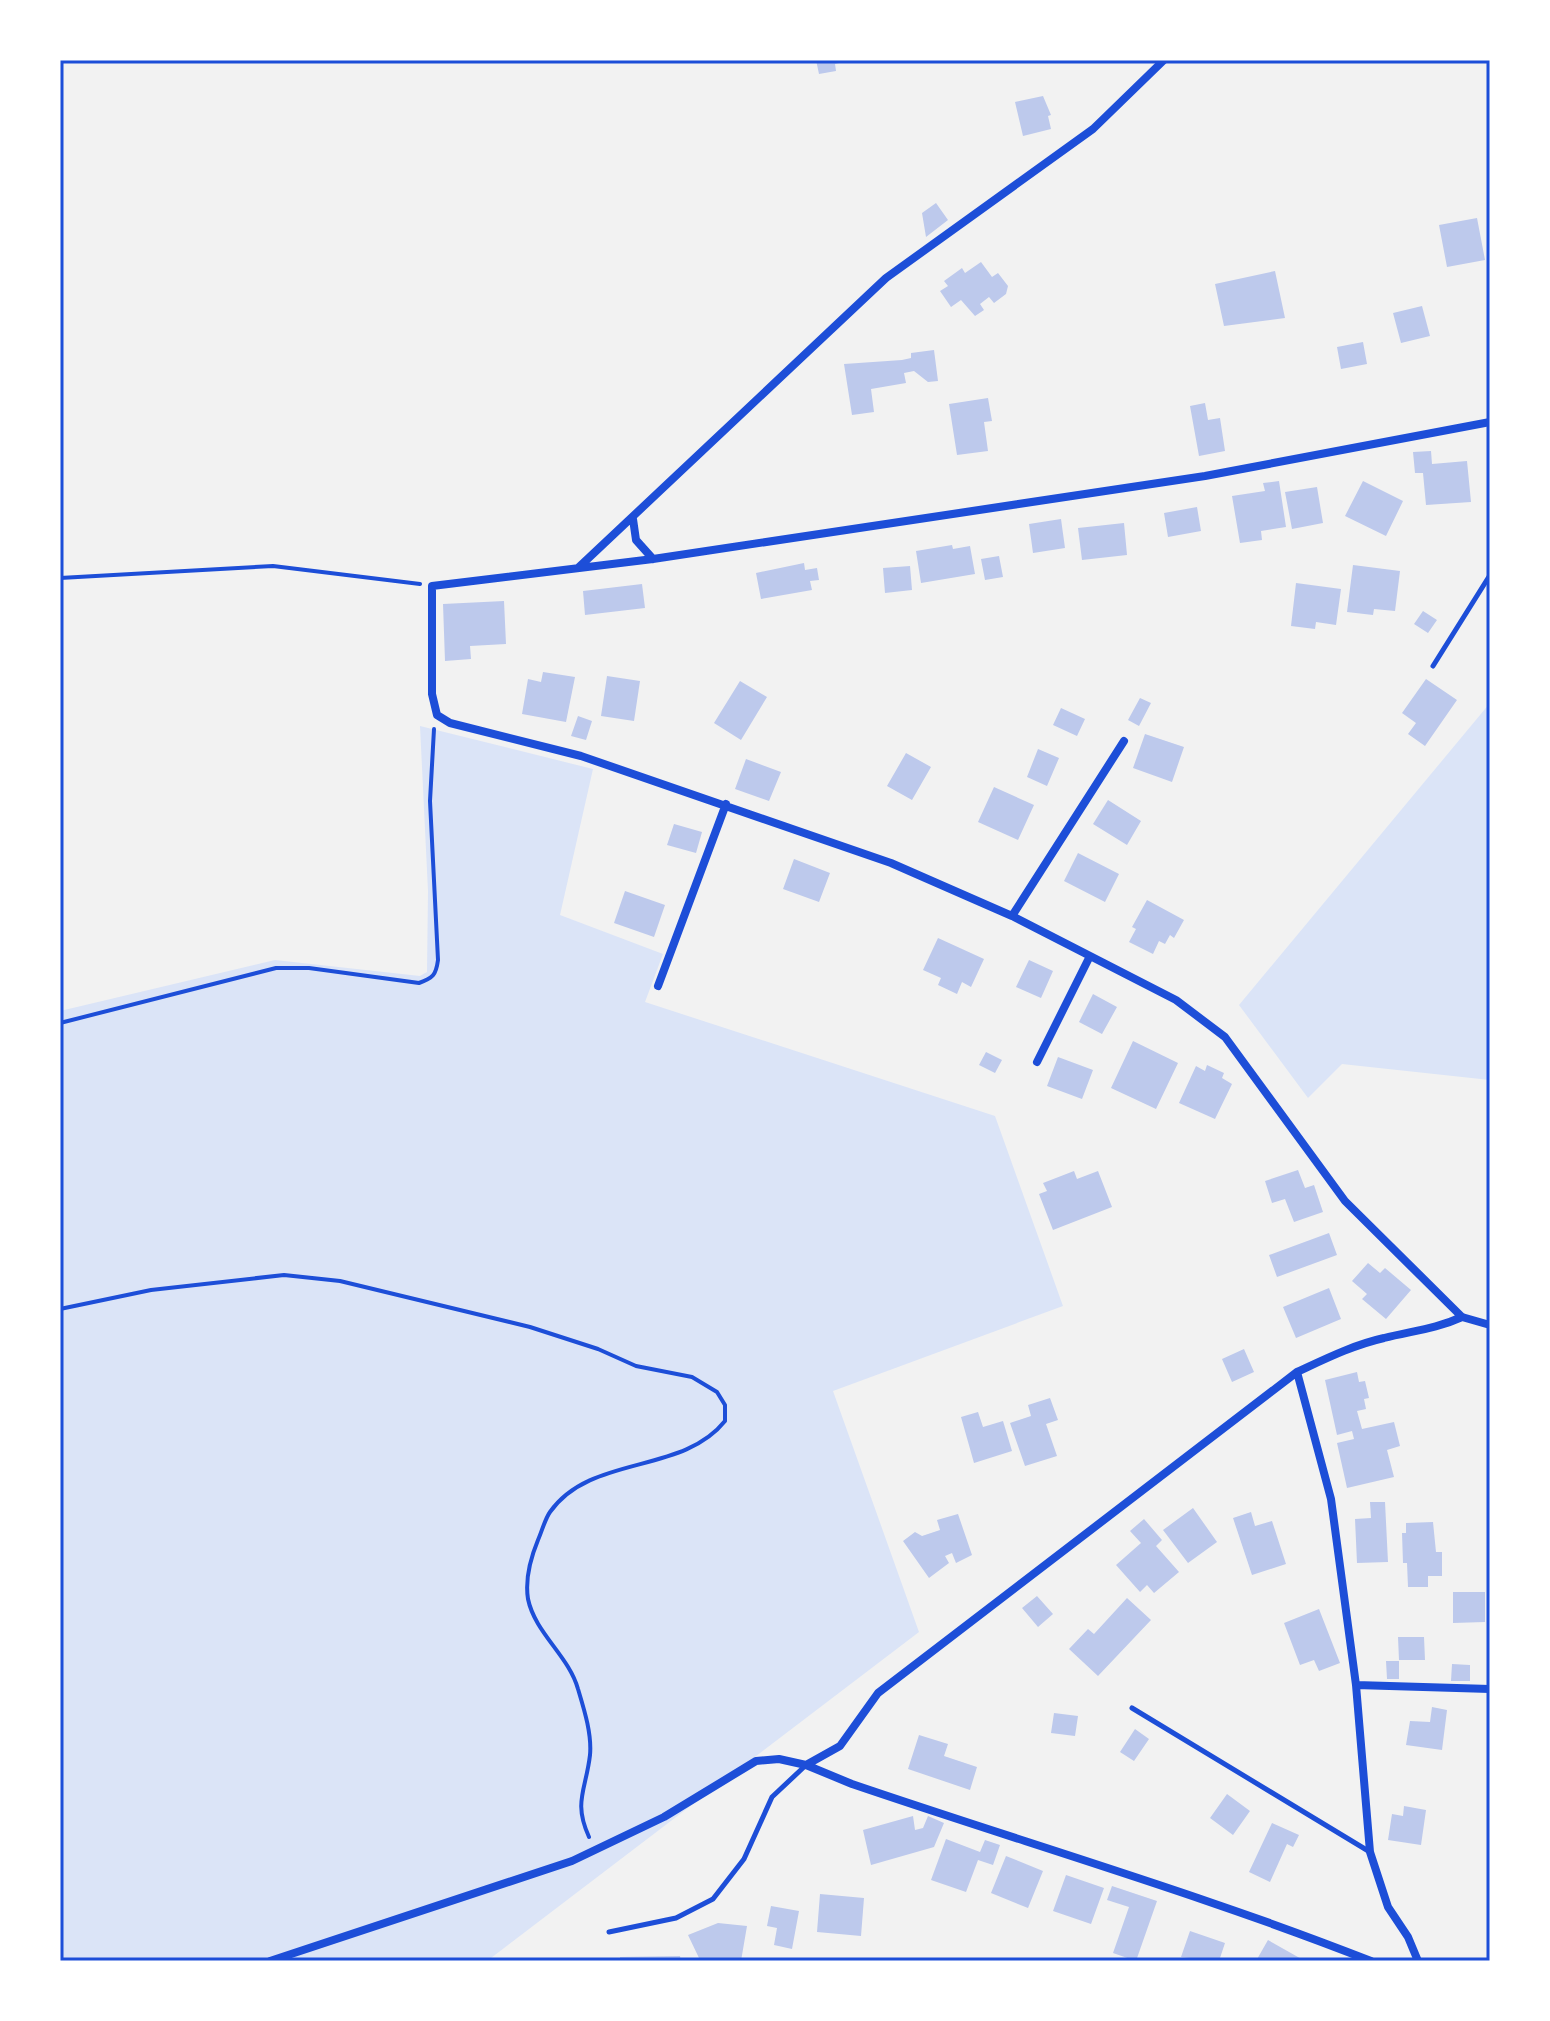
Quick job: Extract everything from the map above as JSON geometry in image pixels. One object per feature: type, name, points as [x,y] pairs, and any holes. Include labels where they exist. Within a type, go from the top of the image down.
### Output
[{"type":"street","points":[[574,570],[886,278],[1093,129],[1164,60]]},
{"type":"street","points":[[1490,422],[1205,476],[653,559],[432,586],[432,694],[437,715],[450,723],[581,756],[891,863],[1012,916],[1176,1000],[1225,1037],[1345,1201],[1462,1317],[1490,1325]]},
{"type":"street","points":[[633,518],[636,540],[653,559]]},
{"type":"street","points":[[1012,916],[1124,741]]},
{"type":"street","points":[[658,986],[726,804]]},
{"type":"street","points":[[1037,1062],[1089,958]]},
{"type":"street","points":[[806,1765],[840,1746],[878,1693],[1297,1372],[1338,1353],[1383,1338],[1431,1329],[1462,1317]]},
{"type":"street","points":[[1297,1372],[1331,1499],[1356,1685],[1370,1852],[1388,1907],[1408,1937],[1418,1961]]},
{"type":"street","points":[[1356,1685],[1490,1689]]},
{"type":"street","points":[[270,1961],[595,1850],[664,1817],[756,1761],[779,1759],[806,1765],[852,1784],[1110,1872],[1262,1918],[1371,1961]]},
{"type":"lane","points":[[1433,666],[1490,575]]},
{"type":"lane","points":[[1132,1708],[1370,1852]]},
{"type":"lane","points":[[609,1932],[676,1918],[713,1899],[744,1859],[772,1797],[806,1765]]},
{"type":"path","points":[[60,578],[273,566],[432,586]]},
{"type":"path","points":[[60,1023],[276,968],[309,968],[419,983],[430,979],[436,974],[438,960],[430,801],[437,715]]},
{"type":"path","points":[[60,1309],[151,1290],[284,1275],[340,1281],[530,1327],[598,1349],[636,1366],[692,1377],[717,1392],[725,1405],[725,1421],[715,1434],[693,1447],[607,1473],[574,1490],[550,1511],[531,1558],[528,1599],[542,1629],[574,1675],[584,1710],[590,1752],[579,1815],[595,1850]]},
{"type":"shaded area","points":[[1490,703],[1490,1080],[1342,1064],[1308,1098],[1239,1005]]},
{"type":"shaded area","points":[[420,726],[593,769],[560,915],[663,954],[645,1002],[995,1116],[1063,1306],[833,1391],[919,1632],[487,1961],[60,1961],[60,1011],[275,960],[420,976],[427,972],[428,891]]},
{"type":"building","points":[[816,60],[847,61],[835,64],[836,71],[819,74]]},
{"type":"building","points":[[1043,96],[1051,115],[1048,116],[1051,129],[1023,136],[1015,102]]},
{"type":"building","points":[[936,203],[948,220],[926,237],[922,213]]},
{"type":"building","points":[[1477,218],[1485,260],[1447,267],[1439,225]]},
{"type":"building","points":[[981,262],[992,277],[998,273],[1008,286],[1006,294],[994,303],[989,297],[980,304],[984,310],[975,316],[961,300],[951,307],[940,291],[948,286],[944,281],[962,268],[965,273]]},
{"type":"building","points":[[1275,271],[1285,318],[1224,326],[1215,284]]},
{"type":"building","points":[[1422,306],[1430,336],[1401,343],[1393,313]]},
{"type":"building","points":[[1363,342],[1367,364],[1341,369],[1337,347]]},
{"type":"building","points":[[934,350],[938,381],[928,382],[914,371],[904,373],[906,383],[871,389],[874,412],[852,415],[844,364],[902,360],[911,358],[911,353]]},
{"type":"building","points":[[988,398],[992,421],[984,422],[988,451],[957,455],[949,404]]},
{"type":"building","points":[[1205,403],[1208,420],[1220,418],[1225,451],[1199,456],[1190,406]]},
{"type":"building","points":[[1431,451],[1432,464],[1467,461],[1471,502],[1426,505],[1423,473],[1415,473],[1413,452]]},
{"type":"building","points":[[1279,481],[1286,527],[1261,531],[1262,540],[1240,543],[1232,496],[1265,491],[1263,483]]},
{"type":"building","points":[[1363,481],[1403,501],[1386,536],[1345,516]]},
{"type":"building","points":[[1317,487],[1323,523],[1292,529],[1285,492]]},
{"type":"building","points":[[1197,507],[1201,531],[1168,537],[1164,513]]},
{"type":"building","points":[[1061,519],[1065,548],[1033,553],[1029,524]]},
{"type":"building","points":[[1124,523],[1127,555],[1082,560],[1078,528]]},
{"type":"building","points":[[952,545],[953,549],[970,546],[975,574],[921,583],[916,551]]},
{"type":"building","points":[[999,556],[1003,577],[985,580],[981,559]]},
{"type":"building","points":[[804,563],[805,570],[817,568],[819,580],[810,581],[812,590],[761,599],[756,573]]},
{"type":"building","points":[[1353,565],[1400,571],[1395,611],[1374,609],[1373,615],[1347,612]]},
{"type":"building","points":[[910,566],[912,590],[885,593],[883,568]]},
{"type":"building","points":[[1296,583],[1341,589],[1336,625],[1316,622],[1315,629],[1291,626]]},
{"type":"building","points":[[642,584],[645,608],[585,615],[583,591]]},
{"type":"building","points":[[504,601],[506,644],[470,646],[471,659],[445,661],[443,604]]},
{"type":"building","points":[[1423,611],[1437,620],[1428,633],[1414,624]]},
{"type":"building","points":[[543,672],[575,677],[566,722],[522,714],[528,679],[541,682]]},
{"type":"building","points":[[607,676],[640,681],[634,721],[601,716]]},
{"type":"building","points":[[1426,679],[1457,700],[1425,746],[1408,734],[1416,723],[1402,713]]},
{"type":"building","points":[[740,681],[767,697],[741,740],[714,723]]},
{"type":"building","points":[[1140,698],[1151,703],[1139,726],[1128,720]]},
{"type":"building","points":[[1061,708],[1085,719],[1077,736],[1053,725]]},
{"type":"building","points":[[578,716],[592,721],[586,740],[571,736]]},
{"type":"building","points":[[1145,734],[1184,747],[1172,782],[1133,768]]},
{"type":"building","points":[[1038,749],[1059,758],[1047,786],[1027,777]]},
{"type":"building","points":[[906,753],[931,767],[912,800],[887,786]]},
{"type":"building","points":[[746,759],[781,772],[769,801],[735,789]]},
{"type":"building","points":[[994,787],[1034,805],[1018,840],[978,822]]},
{"type":"building","points":[[1108,800],[1141,821],[1127,845],[1093,824]]},
{"type":"building","points":[[674,824],[702,832],[696,853],[667,845]]},
{"type":"building","points":[[1078,853],[1119,874],[1105,902],[1064,881]]},
{"type":"building","points":[[794,859],[830,873],[819,902],[783,889]]},
{"type":"building","points":[[625,891],[665,905],[654,937],[614,923]]},
{"type":"building","points":[[1147,900],[1184,920],[1174,938],[1170,935],[1165,944],[1159,941],[1153,954],[1129,942],[1136,929],[1132,927]]},
{"type":"building","points":[[938,938],[984,959],[971,987],[962,982],[957,994],[938,985],[941,978],[923,970]]},
{"type":"building","points":[[1029,960],[1053,971],[1041,998],[1016,987]]},
{"type":"building","points":[[1093,994],[1117,1007],[1102,1034],[1079,1022]]},
{"type":"building","points":[[1133,1041],[1178,1063],[1156,1109],[1111,1088]]},
{"type":"building","points":[[986,1052],[1002,1060],[995,1073],[979,1065]]},
{"type":"building","points":[[1058,1057],[1093,1070],[1082,1099],[1047,1086]]},
{"type":"building","points":[[1207,1065],[1224,1073],[1222,1078],[1232,1084],[1215,1119],[1179,1103],[1196,1066],[1205,1071]]},
{"type":"building","points":[[1298,1170],[1305,1188],[1314,1185],[1323,1212],[1294,1222],[1285,1199],[1272,1203],[1265,1181]]},
{"type":"building","points":[[1074,1171],[1077,1179],[1098,1171],[1112,1207],[1053,1230],[1039,1194],[1047,1191],[1043,1183]]},
{"type":"building","points":[[1329,1233],[1337,1255],[1277,1277],[1269,1255]]},
{"type":"building","points":[[1368,1263],[1380,1273],[1385,1268],[1411,1290],[1386,1319],[1362,1299],[1367,1294],[1352,1281]]},
{"type":"building","points":[[1329,1288],[1341,1319],[1296,1338],[1283,1307]]},
{"type":"building","points":[[1244,1349],[1254,1372],[1232,1382],[1222,1359]]},
{"type":"building","points":[[1357,1372],[1359,1382],[1365,1381],[1369,1398],[1364,1399],[1366,1409],[1357,1411],[1362,1429],[1394,1422],[1400,1446],[1387,1450],[1394,1477],[1347,1488],[1337,1443],[1354,1439],[1352,1431],[1337,1435],[1325,1380]]},
{"type":"building","points":[[1050,1398],[1058,1420],[1046,1424],[1057,1456],[1025,1466],[1010,1423],[1031,1416],[1028,1405]]},
{"type":"building","points":[[978,1412],[983,1427],[1003,1421],[1012,1451],[974,1463],[961,1417]]},
{"type":"building","points":[[1370,1502],[1385,1502],[1388,1562],[1357,1563],[1355,1519],[1371,1518]]},
{"type":"building","points":[[1193,1508],[1217,1542],[1188,1563],[1163,1530]]},
{"type":"building","points":[[1251,1512],[1255,1526],[1272,1521],[1286,1564],[1252,1575],[1233,1518]]},
{"type":"building","points":[[958,1514],[972,1555],[956,1563],[952,1553],[945,1556],[949,1563],[929,1578],[903,1541],[915,1532],[922,1536],[940,1530],[937,1520]]},
{"type":"building","points":[[1144,1519],[1162,1540],[1156,1546],[1179,1572],[1154,1593],[1147,1585],[1140,1592],[1116,1565],[1141,1543],[1130,1531]]},
{"type":"building","points":[[1433,1522],[1436,1552],[1442,1552],[1442,1576],[1428,1576],[1428,1587],[1408,1587],[1402,1533],[1406,1533],[1406,1523]]},
{"type":"building","points":[[1453,1592],[1485,1592],[1485,1622],[1453,1623]]},
{"type":"building","points":[[1037,1596],[1053,1614],[1038,1627],[1022,1608]]},
{"type":"building","points":[[1127,1598],[1151,1620],[1098,1676],[1069,1649],[1088,1629],[1094,1634]]},
{"type":"building","points":[[1319,1609],[1340,1663],[1319,1671],[1314,1660],[1300,1665],[1284,1623]]},
{"type":"building","points":[[1398,1637],[1424,1637],[1425,1660],[1399,1660]]},
{"type":"building","points":[[1386,1661],[1399,1661],[1399,1679],[1387,1679]]},
{"type":"building","points":[[1452,1664],[1470,1665],[1470,1681],[1451,1681]]},
{"type":"building","points":[[1432,1707],[1447,1710],[1442,1750],[1406,1745],[1410,1721],[1430,1722]]},
{"type":"building","points":[[1054,1713],[1078,1716],[1075,1736],[1051,1733]]},
{"type":"building","points":[[1135,1729],[1149,1739],[1134,1761],[1120,1752]]},
{"type":"building","points":[[919,1735],[948,1744],[944,1756],[977,1767],[970,1790],[908,1769]]},
{"type":"building","points":[[1227,1794],[1250,1811],[1233,1835],[1210,1818]]},
{"type":"building","points":[[1404,1806],[1426,1810],[1421,1845],[1388,1840],[1392,1814],[1403,1816]]},
{"type":"building","points":[[913,1816],[915,1830],[923,1828],[928,1816],[944,1823],[934,1847],[871,1865],[863,1830]]},
{"type":"building","points":[[1272,1823],[1299,1835],[1293,1847],[1287,1844],[1270,1882],[1249,1872]]},
{"type":"building","points":[[946,1839],[980,1852],[985,1840],[1000,1845],[993,1865],[978,1860],[966,1892],[931,1880]]},
{"type":"building","points":[[1006,1856],[1043,1871],[1028,1908],[991,1893]]},
{"type":"building","points":[[1066,1875],[1104,1888],[1091,1924],[1053,1911]]},
{"type":"building","points":[[1112,1886],[1157,1901],[1136,1961],[1113,1953],[1129,1907],[1107,1900]]},
{"type":"building","points":[[820,1894],[864,1898],[861,1936],[817,1932]]},
{"type":"building","points":[[771,1906],[799,1911],[792,1949],[774,1945],[777,1928],[767,1926]]},
{"type":"building","points":[[718,1923],[747,1926],[741,1961],[699,1958],[688,1935]]},
{"type":"building","points":[[1190,1931],[1225,1943],[1219,1961],[1181,1957]]},
{"type":"building","points":[[1268,1940],[1305,1961],[1256,1961]]},
{"type":"building","points":[[680,1956],[681,1961],[620,1961],[620,1957]]}]
